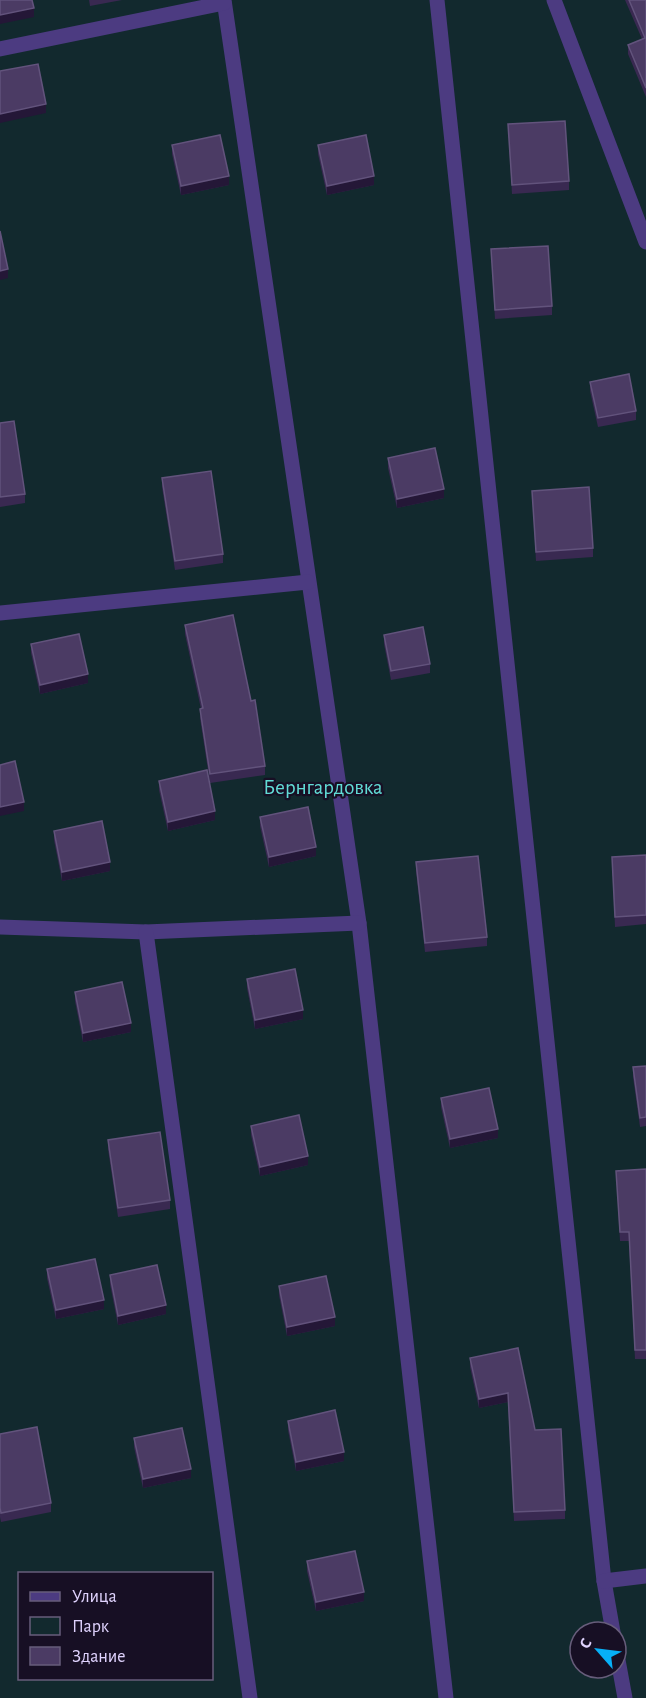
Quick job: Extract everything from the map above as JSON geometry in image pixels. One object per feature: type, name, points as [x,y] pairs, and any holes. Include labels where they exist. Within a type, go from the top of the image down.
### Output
[{"type":"street","points":[[437,0],[604,1581],[611,1620]]},
{"type":"street","points":[[554,0],[646,242]]},
{"type":"street","points":[[0,49],[224,1],[359,923],[446,1698]]},
{"type":"street","points":[[0,613],[308,582]]},
{"type":"street","points":[[0,927],[146,932],[359,923]]},
{"type":"street","points":[[146,932],[250,1698]]},
{"type":"street","points":[[604,1581],[646,1576]]},
{"type":"street","points":[[622,1680],[625,1698]]},
{"type":"green space","name":"Бернгардовка","points":[[0,0],[646,0],[646,1698],[0,1698]]},
{"type":"building","points":[[0,0],[32,0],[34,8],[0,15]]},
{"type":"building","points":[[629,0],[646,0],[646,88],[628,45],[645,38]]},
{"type":"building","points":[[38,64],[46,104],[0,114],[0,71]]},
{"type":"building","points":[[565,121],[569,181],[512,185],[508,124]]},
{"type":"building","points":[[220,135],[229,176],[181,186],[172,145]]},
{"type":"building","points":[[366,135],[374,176],[327,186],[318,145]]},
{"type":"building","points":[[0,231],[8,269],[0,271]]},
{"type":"building","points":[[548,246],[552,306],[495,310],[491,249]]},
{"type":"building","points":[[629,374],[636,411],[598,418],[590,382]]},
{"type":"building","points":[[14,421],[25,494],[0,497],[0,423]]},
{"type":"building","points":[[435,448],[444,489],[397,499],[388,458]]},
{"type":"building","points":[[211,471],[223,554],[175,561],[162,478]]},
{"type":"building","points":[[589,487],[593,548],[536,552],[532,491]]},
{"type":"building","points":[[233,615],[251,701],[255,700],[265,766],[210,774],[200,709],[203,708],[185,625]]},
{"type":"building","points":[[423,627],[430,664],[391,671],[384,635]]},
{"type":"building","points":[[79,634],[88,674],[40,685],[31,644]]},
{"type":"building","points":[[15,761],[24,802],[0,807],[0,765]]},
{"type":"building","points":[[207,770],[215,811],[168,822],[159,781]]},
{"type":"building","points":[[308,807],[316,847],[269,857],[260,817]]},
{"type":"building","points":[[102,821],[110,862],[62,872],[54,831]]},
{"type":"building","points":[[646,855],[646,915],[615,917],[612,857]]},
{"type":"building","points":[[478,856],[487,937],[425,943],[416,862]]},
{"type":"building","points":[[295,969],[303,1010],[255,1020],[247,979]]},
{"type":"building","points":[[122,982],[131,1023],[83,1033],[75,992]]},
{"type":"building","points":[[646,1066],[646,1117],[640,1118],[633,1067]]},
{"type":"building","points":[[489,1088],[498,1129],[450,1139],[441,1098]]},
{"type":"building","points":[[299,1115],[308,1156],[260,1167],[251,1126]]},
{"type":"building","points":[[160,1132],[170,1200],[118,1208],[108,1140]]},
{"type":"building","points":[[646,1169],[646,1350],[635,1350],[629,1232],[620,1232],[616,1171]]},
{"type":"building","points":[[95,1259],[104,1300],[56,1310],[47,1269]]},
{"type":"building","points":[[157,1265],[166,1305],[118,1316],[110,1275]]},
{"type":"building","points":[[326,1276],[335,1317],[287,1327],[279,1286]]},
{"type":"building","points":[[518,1348],[535,1430],[561,1429],[565,1510],[514,1512],[508,1393],[479,1399],[470,1358]]},
{"type":"building","points":[[335,1410],[344,1452],[296,1462],[288,1421]]},
{"type":"building","points":[[37,1427],[51,1503],[1,1513],[0,1434]]},
{"type":"building","points":[[182,1428],[191,1469],[143,1479],[134,1438]]},
{"type":"building","points":[[355,1551],[364,1592],[316,1602],[307,1561]]}]
